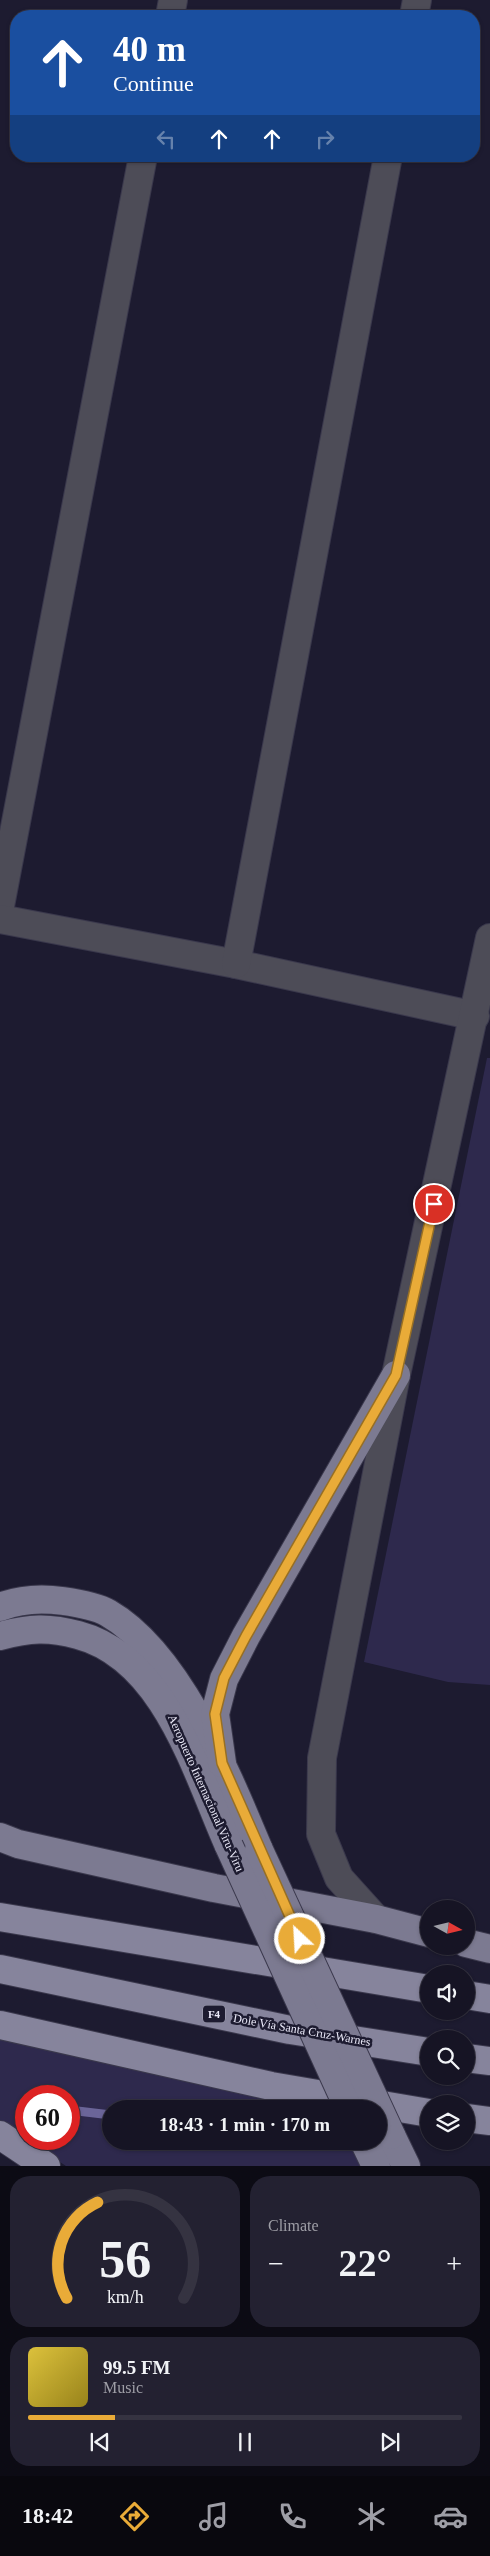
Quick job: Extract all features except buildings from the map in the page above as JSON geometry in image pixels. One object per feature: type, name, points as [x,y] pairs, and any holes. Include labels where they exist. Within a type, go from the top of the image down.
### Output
[{"type":"highway","points":[[0,1917],[420,1987]]},
{"type":"highway","name":"Dole Vía Santa Cruz-Warnes","points":[[0,1969],[290,2030],[420,2051]]},
{"type":"highway","points":[[475,1996],[490,1999]]},
{"type":"highway","points":[[0,2025],[271,2086],[420,2111]]},
{"type":"highway","points":[[475,2059],[490,2061]]},
{"type":"highway","points":[[475,2119],[490,2121]]},
{"type":"highway","points":[[0,2135],[46,2166]]},
{"type":"main road","points":[[222,1763],[215,1714],[224,1678],[251,1627],[396,1375]]},
{"type":"main road","name":"Aeropuerto Internacional Viru-Viru","points":[[0,1607],[41,1598],[74,1603],[106,1612],[133,1630],[159,1659],[222,1763],[259,1850],[406,2166]]},
{"type":"main road","name":"Aeropuerto Internacional Viru-Viru","points":[[0,1636],[21,1630],[53,1628],[96,1640],[122,1656],[147,1678],[172,1716],[345,2100]]},
{"type":"main road","name":"Aeropuerto Internacional Viru-Viru","points":[[0,1837],[18,1844],[214,1888],[376,1919],[420,1931]]},
{"type":"main road","points":[[475,1945],[490,1949]]},
{"type":"main road","points":[[368,2150],[376,2166]]},
{"type":"street","points":[[0,906],[143,162]]},
{"type":"street","points":[[236,964],[387,162]]},
{"type":"street","points":[[0,919],[236,964],[475,1016]]},
{"type":"street","points":[[376,1919],[339,1878],[321,1834],[322,1758],[396,1375],[475,1016],[490,938]]},
{"type":"shaded area","points":[[487,1058],[490,1058],[490,1685],[448,1682],[364,1662]]},
{"type":"shaded area","points":[[0,2034],[297,2100],[102,2100],[102,2150],[356,2150],[364,2166],[66,2166],[41,2150],[80,2150],[80,2085],[15,2085],[15,2133],[0,2123]]},
{"type":"waterway","points":[[80,2111],[102,2114]]},
{"type":"route","points":[[300,1939],[222,1763],[215,1714],[224,1678],[246,1636],[396,1375],[434,1204]]}]
